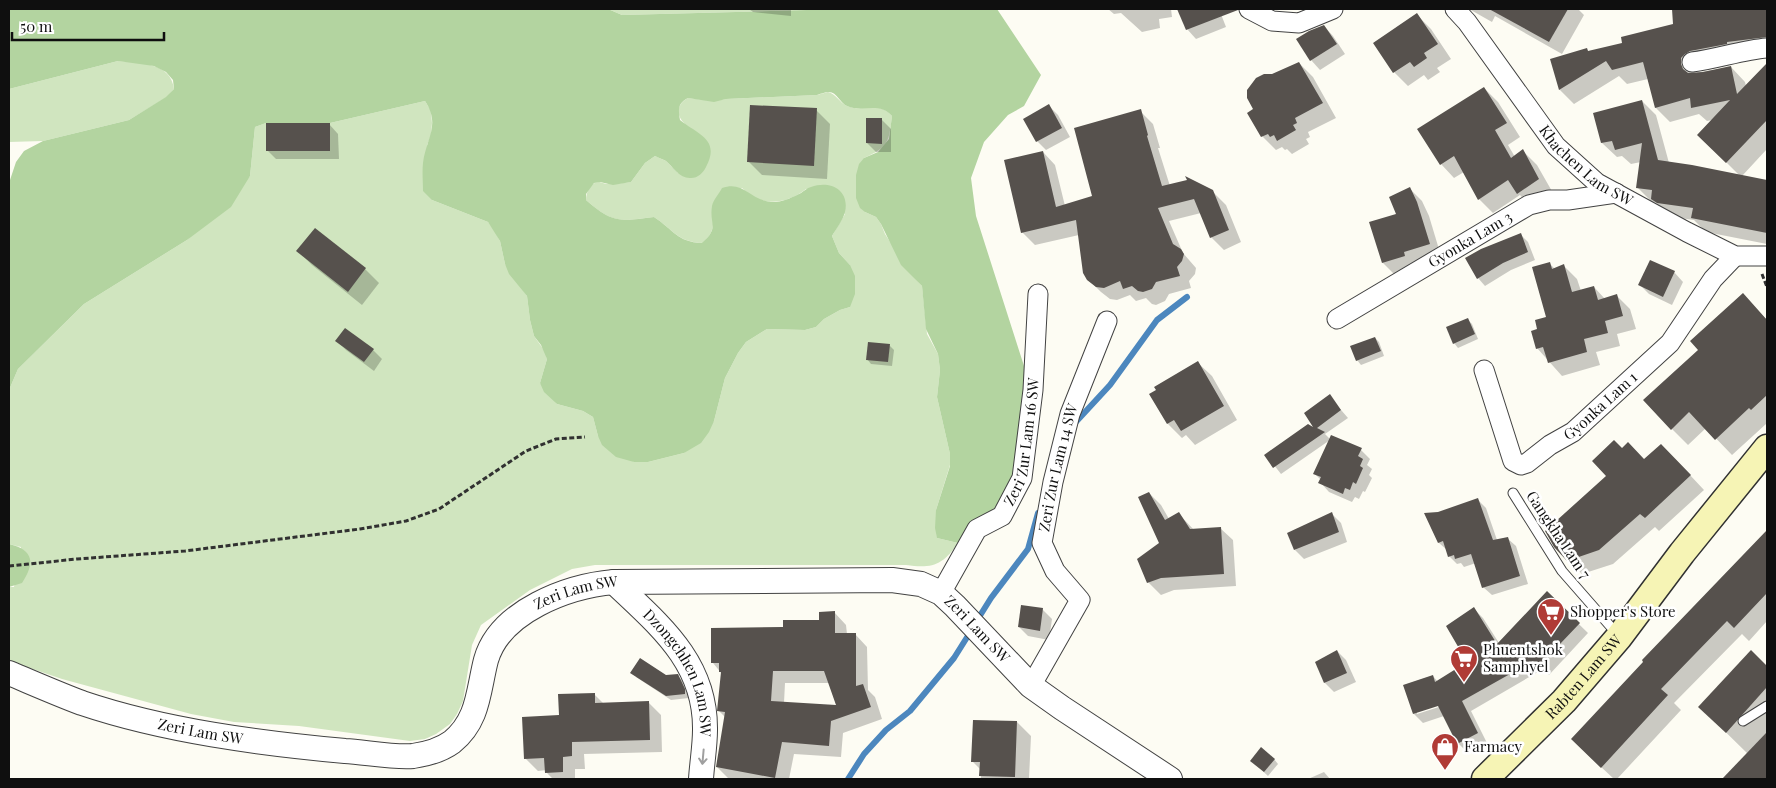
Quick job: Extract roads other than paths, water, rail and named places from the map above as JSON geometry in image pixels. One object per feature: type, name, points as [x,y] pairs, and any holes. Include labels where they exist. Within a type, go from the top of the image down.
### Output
[{"type":"main road","name":"Rabten Lam SW","points":[[1485,779],[1564,701],[1619,637],[1682,552],[1767,448]]},
{"type":"street","points":[[1249,9],[1272,21],[1299,23],[1333,9]]},
{"type":"street","name":"Khachen Lam SW","points":[[1455,9],[1467,22],[1556,146],[1596,183],[1687,232],[1740,256],[1767,256]]},
{"type":"street","points":[[1692,62],[1747,50],[1767,48]]},
{"type":"street","name":"Gyonka Lam 3","points":[[1337,319],[1530,205],[1549,200],[1568,200],[1616,193]]},
{"type":"street","points":[[1633,390],[1676,346],[1740,256]]},
{"type":"street","name":"Gyonka Lam 1","points":[[1484,370],[1513,461],[1521,465],[1527,463],[1573,432],[1670,343],[1713,279],[1740,256]]},
{"type":"street","name":"Zeri Zur Lam 16 SW","points":[[941,593],[977,529],[1002,516],[1022,478],[1033,390],[1038,294]]},
{"type":"street","name":"Zeri Zur Lam 14 SW","points":[[1031,686],[1080,600],[1055,571],[1042,543],[1053,482],[1070,414],[1107,321]]},
{"type":"street","name":"Zeri Lam SW","points":[[9,673],[83,703],[172,726],[236,739],[411,756],[440,749],[453,741],[464,728],[478,704],[487,659],[494,642],[502,630],[538,604],[576,590],[597,584],[614,582],[892,580],[921,584],[941,593],[956,606],[1031,686],[1170,779]]},
{"type":"street","name":"Dzongchhen Lam SW","points":[[614,582],[652,618],[680,649],[691,666],[703,706],[705,730],[700,779]]},
{"type":"lane","name":"Gangkha Lam 7","points":[[1513,493],[1562,571],[1619,637]]},
{"type":"lane","points":[[1743,721],[1767,706]]},
{"type":"waterway","points":[[1074,424],[1110,385],[1157,320],[1187,297]]},
{"type":"waterway","points":[[976,622],[991,598],[1028,549],[1038,513]]},
{"type":"waterway","points":[[848,779],[864,754],[886,730],[910,711],[954,658],[971,631]]},
{"type":"place","name":"Shopper's Store","points":[[1551,636]]},
{"type":"place","name":"Phuentshok Samphyel","points":[[1464,683]]},
{"type":"place","name":"Farmacy","points":[[1445,771]]}]
